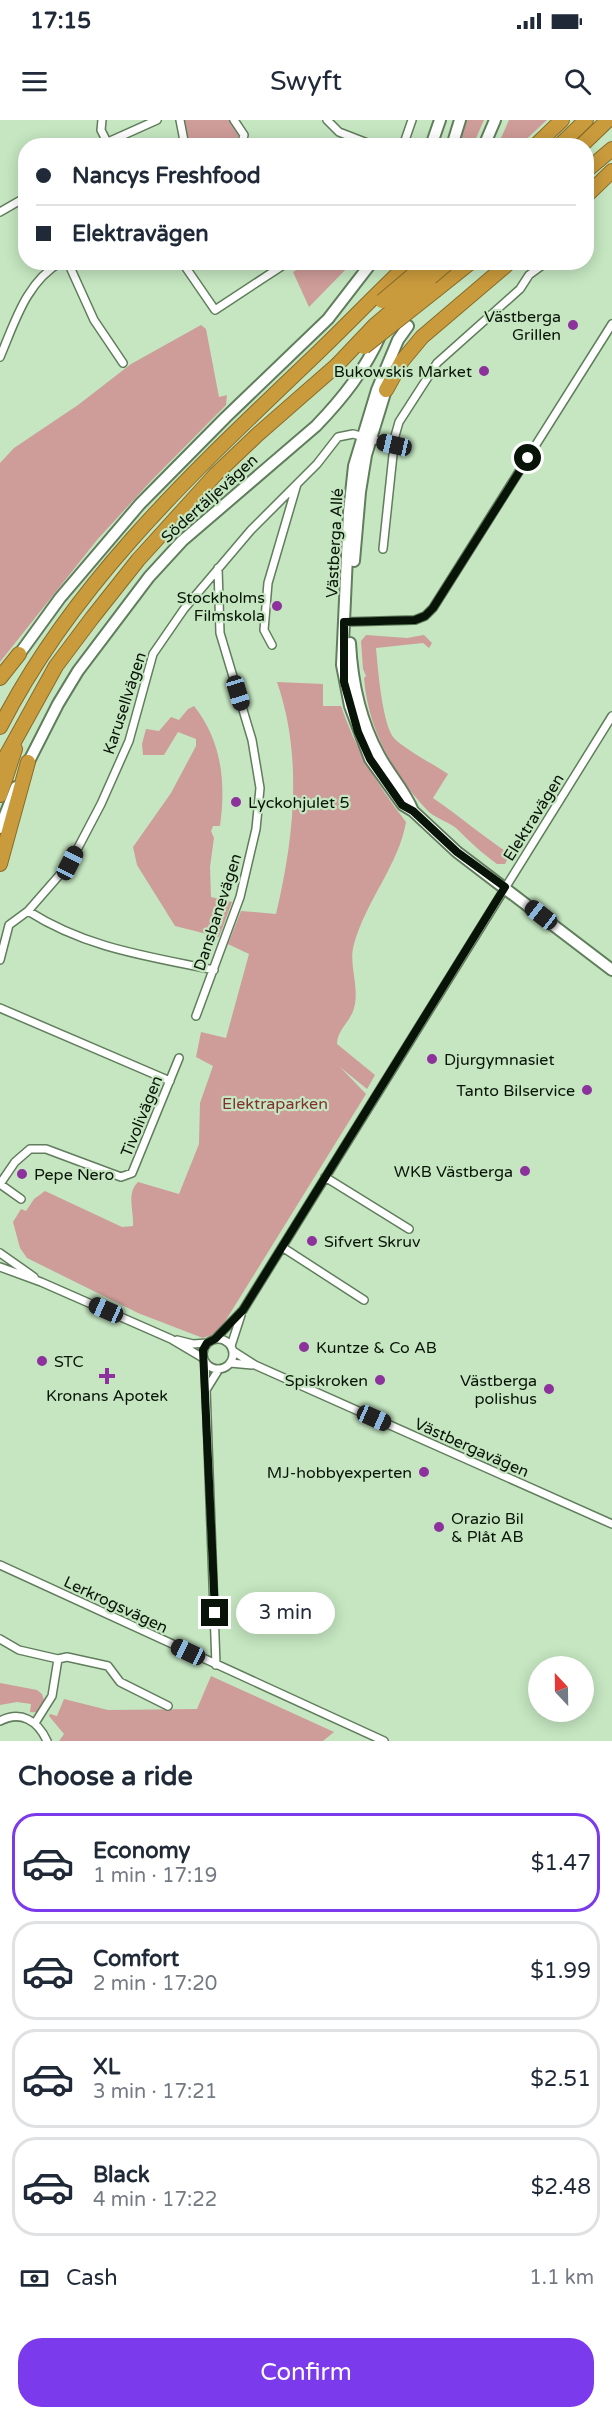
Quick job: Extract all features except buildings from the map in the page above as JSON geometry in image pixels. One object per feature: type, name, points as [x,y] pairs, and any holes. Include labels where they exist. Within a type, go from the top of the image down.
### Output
[{"type":"highway","points":[[544,138],[562,120]]},
{"type":"highway","points":[[567,138],[586,120]]},
{"type":"highway","points":[[589,138],[608,120]]},
{"type":"highway","points":[[594,164],[612,149]]},
{"type":"highway","points":[[594,188],[612,171]]},
{"type":"highway","points":[[306,364],[402,270]]},
{"type":"highway","points":[[306,364],[419,270]]},
{"type":"highway","points":[[338,365],[375,326],[440,270]]},
{"type":"highway","points":[[338,365],[461,270]]},
{"type":"highway","points":[[386,390],[402,362],[422,337],[501,270]]},
{"type":"highway","name":"Södertäljevägen","points":[[0,727],[12,704],[75,608],[114,559],[159,507],[208,457],[306,364]]},
{"type":"highway","name":"Södertäljevägen","points":[[0,767],[57,666],[85,627],[178,513],[257,435],[338,365]]},
{"type":"highway","points":[[0,678],[19,654]]},
{"type":"highway","points":[[0,719],[12,704]]},
{"type":"highway","points":[[0,795],[10,768],[18,734]]},
{"type":"highway","points":[[0,864],[28,762]]},
{"type":"main road","points":[[434,138],[440,120]]},
{"type":"main road","points":[[454,138],[460,120]]},
{"type":"main road","points":[[487,138],[495,120]]},
{"type":"main road","points":[[0,687],[19,654],[60,598],[140,504],[328,319],[366,270]]},
{"type":"main road","name":"Södertäljevägen","points":[[0,828],[28,762],[78,671],[149,577],[182,541],[316,426],[345,393],[371,355],[408,270]]},
{"type":"main road","name":"Västberga Allé","points":[[366,438],[432,270]]},
{"type":"main road","name":"Västberga Allé","points":[[408,326],[398,340],[387,365],[351,491],[344,682],[358,732],[370,759],[402,805],[413,811],[457,852],[612,970]]},
{"type":"street","points":[[102,120],[101,130],[105,138]]},
{"type":"street","points":[[116,138],[157,120]]},
{"type":"street","points":[[180,120],[183,138]]},
{"type":"street","points":[[234,120],[244,135],[243,138]]},
{"type":"street","points":[[327,120],[339,132],[354,138]]},
{"type":"street","points":[[406,138],[412,120]]},
{"type":"street","points":[[0,212],[18,202]]},
{"type":"street","points":[[0,357],[31,289],[50,270]]},
{"type":"street","points":[[71,270],[94,320],[123,363]]},
{"type":"street","points":[[188,270],[215,310],[276,270]]},
{"type":"street","points":[[383,549],[394,445],[399,422],[437,363],[520,289],[529,275],[536,270]]},
{"type":"street","points":[[347,622],[415,620],[425,616],[433,608],[612,324]]},
{"type":"street","name":"Karusellvägen","points":[[0,960],[9,925],[30,908],[70,863],[101,804],[129,741],[153,654],[184,609],[251,530],[324,456],[338,437],[348,433],[366,438]]},
{"type":"street","points":[[366,438],[394,445]]},
{"type":"street","points":[[272,645],[264,630],[268,583],[297,484]]},
{"type":"street","name":"Dansbanevägen","points":[[196,1016],[240,897],[256,829],[260,788],[252,740],[220,633],[218,568]]},
{"type":"street","name":"Elektravägen","points":[[215,1339],[243,1310],[612,716]]},
{"type":"street","points":[[30,908],[74,936],[112,950],[214,970]]},
{"type":"street","points":[[0,1008],[170,1081]]},
{"type":"street","name":"Tivolivägen","points":[[0,1184],[23,1153],[37,1148],[46,1149],[121,1177],[132,1173],[179,1058]]},
{"type":"street","points":[[326,1177],[410,1228]]},
{"type":"street","points":[[0,1184],[21,1198]]},
{"type":"street","points":[[282,1247],[364,1300]]},
{"type":"street","points":[[0,1253],[41,1282]]},
{"type":"street","points":[[0,1268],[41,1282],[171,1339],[204,1360],[211,1368],[219,1369]]},
{"type":"street","name":"Elektravägen","points":[[232,1349],[243,1310]]},
{"type":"street","points":[[171,1339],[193,1344],[207,1343],[215,1339],[224,1340],[232,1349],[230,1363],[219,1369],[205,1391]]},
{"type":"street","points":[[207,1343],[203,1350],[216,1665]]},
{"type":"street","name":"Västbergavägen","points":[[232,1349],[255,1365],[612,1524]]},
{"type":"street","name":"Västbergavägen","points":[[230,1363],[255,1365]]},
{"type":"street","name":"Lerkrogsvägen","points":[[0,1565],[384,1741]]},
{"type":"street","points":[[0,1639],[19,1650],[58,1659],[67,1657],[108,1666],[120,1682],[168,1706]]},
{"type":"street","points":[[35,1723],[52,1696],[58,1659]]},
{"type":"street","points":[[0,1720],[8,1717],[24,1717],[35,1723],[46,1741]]},
{"type":"green space","points":[[183,120],[229,120],[238,134],[238,138],[187,138]]},
{"type":"green space","points":[[467,120],[484,120],[476,138],[461,138]]},
{"type":"green space","points":[[509,120],[547,120],[528,138],[501,138]]},
{"type":"green space","points":[[296,270],[345,270],[309,307],[293,272]]},
{"type":"green space","points":[[201,325],[206,329],[219,397],[227,395],[226,405],[97,540],[0,662],[0,463],[14,448],[78,405],[131,364]]},
{"type":"green space","points":[[366,635],[407,638],[424,635],[432,643],[429,648],[423,643],[376,648],[381,694],[389,729],[393,737],[404,746],[448,774],[433,798],[510,854],[505,864],[497,864],[456,828],[429,812],[404,783],[394,767],[377,733],[366,697],[364,678],[366,676],[363,669],[361,641]]},
{"type":"green space","name":"Elektraparken","points":[[277,682],[323,684],[323,706],[341,706],[369,767],[406,822],[397,853],[366,913],[354,944],[352,959],[355,1000],[352,1013],[337,1044],[375,1075],[367,1089],[340,1067],[366,1094],[221,1328],[214,1334],[203,1338],[138,1313],[27,1258],[20,1248],[13,1222],[21,1209],[26,1211],[34,1199],[45,1191],[122,1227],[133,1226],[131,1197],[138,1182],[179,1194],[199,1144],[200,1103],[213,1066],[196,1057],[201,1032],[226,1038],[249,954],[228,944],[241,911],[276,914],[282,886],[291,827],[293,769],[285,710]]},
{"type":"green space","points":[[194,706],[211,733],[222,778],[220,826],[213,826],[211,831],[214,838],[210,867],[211,897],[232,902],[219,937],[175,926],[137,865],[133,847],[171,793],[196,746],[196,739],[178,732],[164,755],[143,755],[142,744],[146,729],[159,731],[171,717],[179,720],[188,709]]},
{"type":"green space","points":[[211,1676],[334,1732],[323,1741],[59,1741],[64,1734],[49,1716],[50,1714],[57,1716],[64,1699],[108,1710],[197,1709]]},
{"type":"green space","points":[[0,1683],[37,1690],[42,1694],[45,1703],[43,1708],[40,1711],[30,1712],[31,1704],[17,1702],[0,1705]]},
{"type":"place","name":"Västberga Grillen","points":[[573,325]]},
{"type":"place","name":"Bukowskis Market","points":[[484,371]]},
{"type":"place","name":"Stockholms Filmskola","points":[[277,606]]},
{"type":"place","name":"Lyckohjulet 5","points":[[236,802]]},
{"type":"place","name":"Djurgymnasiet","points":[[432,1059]]},
{"type":"place","name":"Tanto Bilservice","points":[[587,1090]]},
{"type":"place","name":"WKB Västberga","points":[[525,1171]]},
{"type":"place","name":"Pepe Nero","points":[[22,1174]]},
{"type":"place","name":"Sifvert Skruv","points":[[312,1241]]},
{"type":"place","name":"Kuntze & Co AB","points":[[304,1347]]},
{"type":"place","name":"STC","points":[[42,1361]]},
{"type":"place","name":"Kronans Apotek","points":[[107,1376]]},
{"type":"place","name":"Spiskroken","points":[[380,1380]]},
{"type":"place","name":"Västberga polishus","points":[[549,1389]]},
{"type":"place","name":"MJ-hobbyexperten","points":[[424,1472]]},
{"type":"place","name":"Orazio Bil & Plåt AB","points":[[439,1527]]},
{"type":"route","points":[[215,1613],[203,1350],[207,1343],[215,1339],[243,1310],[505,887],[457,852],[413,811],[402,805],[370,759],[358,732],[344,682],[342,665],[344,622],[415,620],[425,616],[433,608],[528,458]]}]
